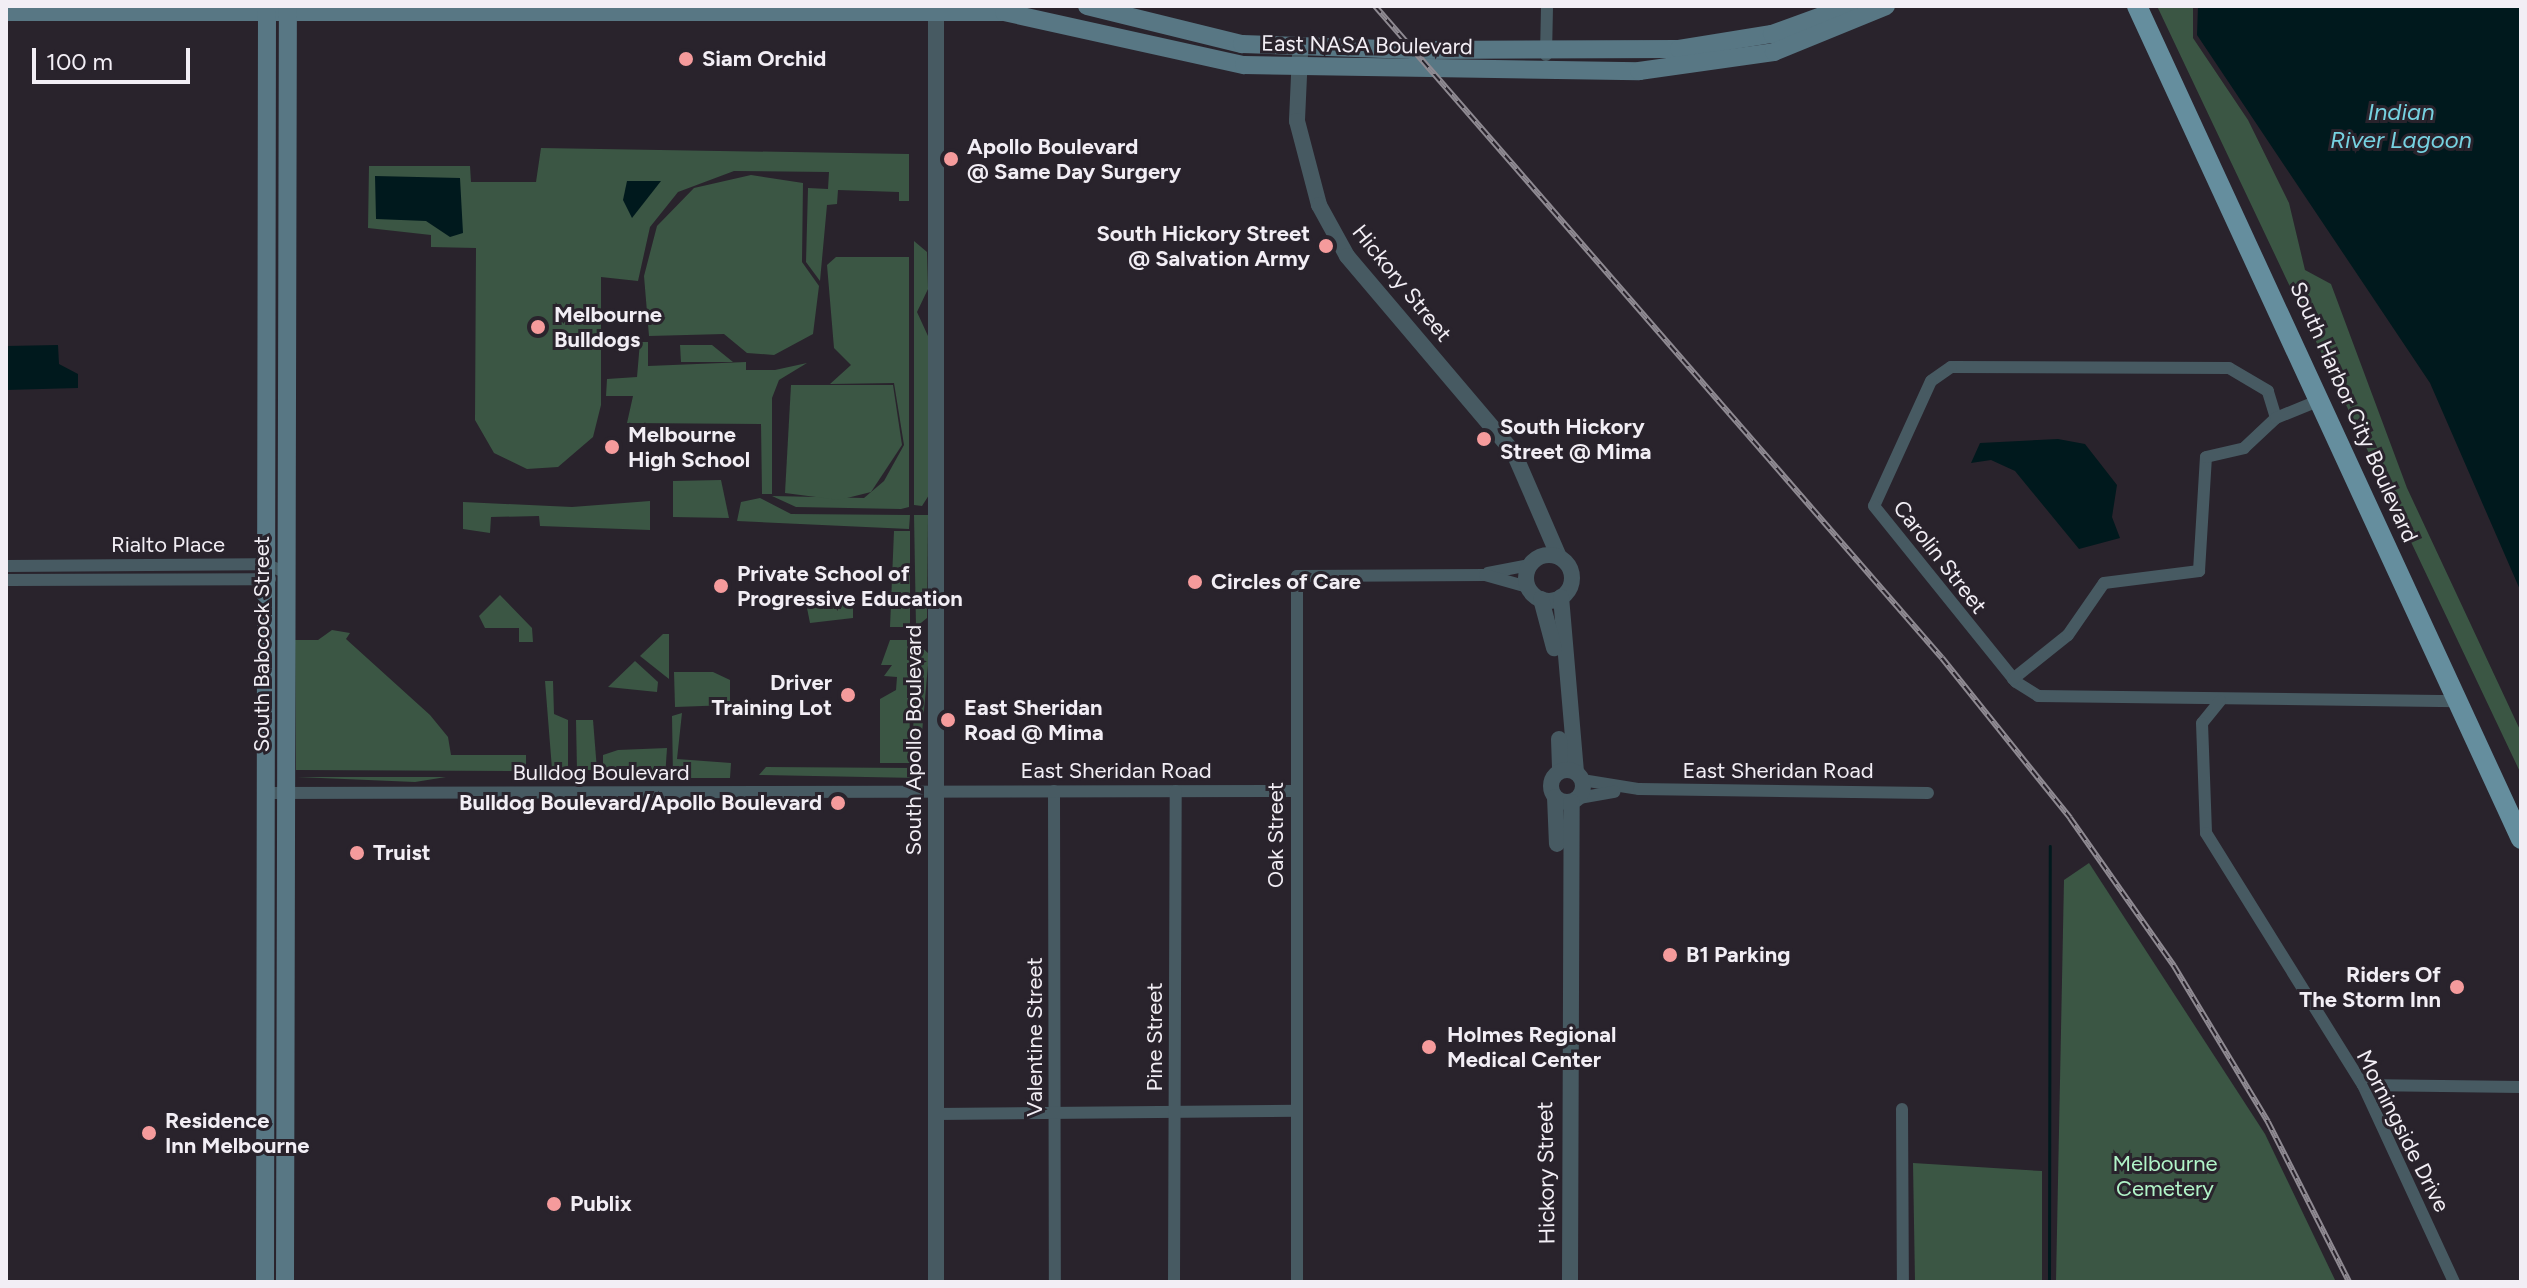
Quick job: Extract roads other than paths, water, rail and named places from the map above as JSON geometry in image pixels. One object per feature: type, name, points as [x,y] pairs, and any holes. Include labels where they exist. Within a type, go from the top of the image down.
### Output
[{"type":"main road","name":"East NASA Boulevard","points":[[1087,6],[1178,31],[1300,49],[1679,49],[1772,34],[1849,6]]},
{"type":"main road","points":[[1082,26],[1087,6]]},
{"type":"main road","name":"East NASA Boulevard","points":[[6,12],[267,8],[936,9],[1004,12],[1082,26],[1186,55],[1299,70],[1547,71],[1701,67],[1774,52],[1886,6]]},
{"type":"main road","name":"South Harbor City Boulevard","points":[[2137,6],[2462,701],[2521,839]]},
{"type":"main road","name":"South Babcock Street","points":[[265,1282],[267,8]]},
{"type":"main road","name":"South Babcock Street","points":[[285,1282],[288,8]]},
{"type":"main road","points":[[265,1076],[270,1105],[286,1129]]},
{"type":"main road","points":[[265,1117],[286,1157]]},
{"type":"street","points":[[1547,6],[1547,71]]},
{"type":"street","name":"South Apollo Boulevard","points":[[936,9],[936,1282]]},
{"type":"street","name":"Hickory Street","points":[[1300,49],[1297,121],[1319,205],[1347,256],[1514,453],[1559,557]]},
{"type":"street","name":"Carolin Street","points":[[2276,418],[2268,391],[2229,368],[1951,367],[1931,381],[1874,506],[2013,679],[2038,696],[2202,694],[2220,701],[2462,701]]},
{"type":"street","points":[[2013,679],[2068,635],[2104,583],[2199,571],[2206,457],[2263,438],[2276,418],[2320,400]]},
{"type":"street","points":[[1543,516],[1528,587],[1541,599],[1554,643],[1573,774]]},
{"type":"street","points":[[1533,562],[1559,557],[1572,577],[1561,597],[1573,774]]},
{"type":"street","name":"Oak Street","points":[[1297,1282],[1297,576],[1485,575],[1533,562]]},
{"type":"street","points":[[217,564],[217,581]]},
{"type":"street","name":"Rialto Place","points":[[6,566],[217,564],[287,573]]},
{"type":"street","points":[[125,580],[126,565]]},
{"type":"street","name":"Rialto Place","points":[[6,580],[217,581],[265,572]]},
{"type":"street","name":"Oak Street","points":[[1485,575],[1528,587]]},
{"type":"street","points":[[1541,599],[1561,597]]},
{"type":"street","name":"Morningside Drive","points":[[2220,701],[2202,723],[2206,833],[2363,1085],[2454,1282]]},
{"type":"street","name":"Hickory Street","points":[[1564,910],[1575,800],[1573,774],[1551,783],[1555,797],[1564,910],[1570,1282]]},
{"type":"street","name":"East Sheridan Road","points":[[1573,774],[1628,789]]},
{"type":"street","name":"East Sheridan Road","points":[[1575,800],[1628,789],[1928,793]]},
{"type":"street","name":"East Sheridan Road","points":[[936,791],[1295,791]]},
{"type":"street","name":"Bulldog Boulevard","points":[[265,793],[936,791]]},
{"type":"street","name":"Valentine Street","points":[[1054,791],[1055,1282]]},
{"type":"street","name":"Pine Street","points":[[1174,1282],[1176,791]]},
{"type":"street","points":[[1555,797],[1575,800]]},
{"type":"street","points":[[2363,1085],[2521,1087]]},
{"type":"street","points":[[1902,1109],[1903,1282]]},
{"type":"street","points":[[936,1114],[1297,1111]]},
{"type":"water","name":"Indian River Lagoon","points":[[2198,6],[2521,6],[2521,592],[2430,383],[2197,35]]},
{"type":"water","points":[[375,176],[460,178],[463,233],[450,237],[426,221],[376,219]]},
{"type":"water","points":[[627,181],[661,181],[632,218],[623,200]]},
{"type":"water","points":[[58,345],[59,364],[78,374],[78,388],[6,390],[6,346]]},
{"type":"water","points":[[2058,439],[2085,444],[2117,485],[2112,517],[2120,538],[2079,549],[2015,471],[1991,460],[1971,463],[1980,443]]},
{"type":"waterway","points":[[2049,1282],[2050,846]]},
{"type":"railway","points":[[1375,6],[1942,658],[2070,818],[2174,966],[2268,1122],[2349,1282]]},
{"type":"place","name":"Siam Orchid","points":[[686,59]]},
{"type":"place","name":"Apollo Boulevard @ Same Day Surgery","points":[[951,159]]},
{"type":"place","name":"South Hickory Street @ Salvation Army","points":[[1326,246]]},
{"type":"place","name":"Melbourne Bulldogs","points":[[538,327]]},
{"type":"place","name":"South Hickory Street @ Mima","points":[[1484,439]]},
{"type":"place","name":"Melbourne High School","points":[[612,447]]},
{"type":"place","name":"Circles of Care","points":[[1195,582]]},
{"type":"place","name":"Private School of Progressive Education","points":[[721,586]]},
{"type":"place","name":"Driver Training Lot","points":[[848,695]]},
{"type":"place","name":"East Sheridan Road @ Mima","points":[[948,720]]},
{"type":"place","name":"Bulldog Boulevard/Apollo Boulevard","points":[[838,803]]},
{"type":"place","name":"Truist","points":[[357,853]]},
{"type":"place","name":"B1 Parking","points":[[1670,955]]},
{"type":"place","name":"Riders Of The Storm Inn","points":[[2457,987]]},
{"type":"place","name":"Holmes Regional Medical Center","points":[[1429,1047]]},
{"type":"place","name":"Residence Inn Melbourne","points":[[149,1133]]},
{"type":"place","name":"Publix","points":[[554,1204]]},
{"type":"park label","name":"Melbourne Cemetery","points":[[2165,1176]]}]
